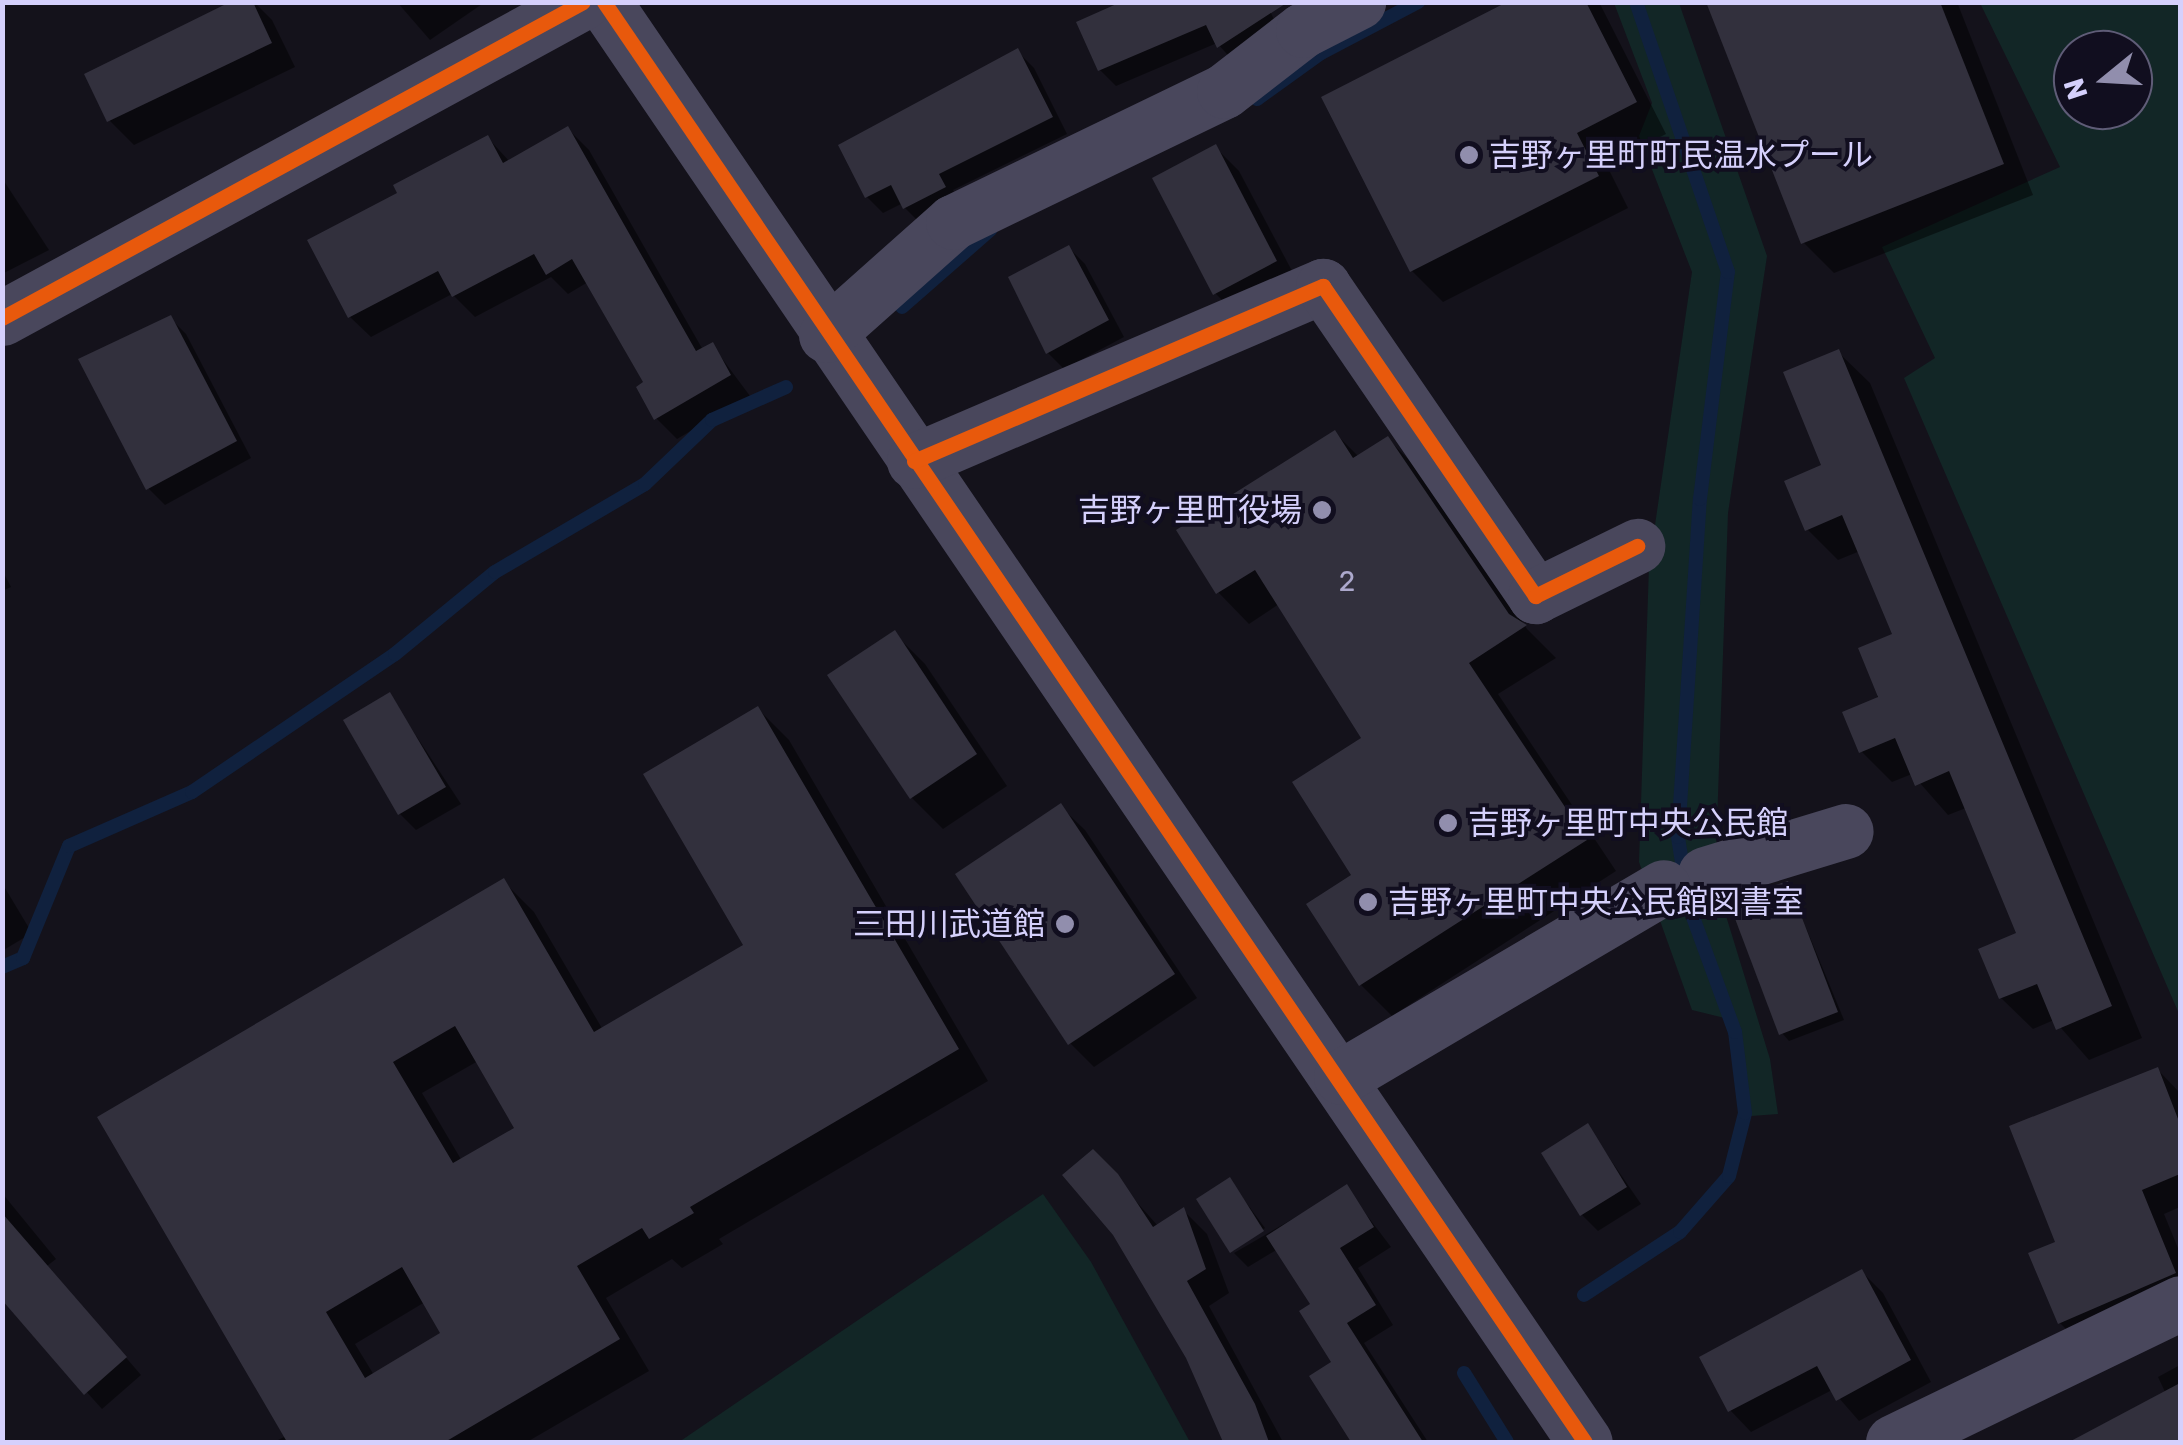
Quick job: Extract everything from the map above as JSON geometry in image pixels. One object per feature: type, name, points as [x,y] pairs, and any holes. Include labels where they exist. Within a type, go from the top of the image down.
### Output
[{"type":"street","points":[[2,318],[583,2]]},
{"type":"street","points":[[604,2],[826,336],[1341,1077],[1585,1442]]},
{"type":"street","points":[[826,336],[953,222],[1224,90],[1303,30],[1358,2]]},
{"type":"street","points":[[914,461],[1323,286],[1534,596],[1637,546]]},
{"type":"street","points":[[1341,1077],[1684,881],[1846,830]]},
{"type":"street","points":[[1893,1442],[2180,1303]]},
{"type":"green space","points":[[1614,3],[1679,3],[1767,256],[1728,513],[1715,880],[1770,1059],[1778,1114],[1751,1116],[1737,1021],[1692,1010],[1639,862],[1649,566],[1692,272],[1639,136],[1652,103]]},
{"type":"green space","points":[[1980,3],[2180,3],[2180,1016],[1904,378],[1935,358],[1882,247],[2060,167]]},
{"type":"green space","points":[[1043,1194],[1091,1262],[1190,1442],[679,1442]]},
{"type":"building","points":[[230,2],[253,2],[272,43],[107,122],[84,74]]},
{"type":"building","points":[[1121,2],[1288,2],[1217,48],[1206,25],[1098,71],[1076,22]]},
{"type":"building","name":"吉野ヶ里町町民温水プール","points":[[1507,2],[1586,2],[1637,102],[1577,133],[1599,176],[1410,272],[1321,97]]},
{"type":"building","points":[[1706,2],[1940,2],[2004,164],[1801,244]]},
{"type":"building","points":[[1018,48],[1053,117],[939,174],[946,187],[903,209],[891,185],[865,198],[838,145]]},
{"type":"building","points":[[568,126],[696,351],[713,342],[731,375],[654,420],[636,387],[643,382],[572,259],[546,275],[534,254],[452,297],[438,271],[348,318],[307,240],[397,193],[393,185],[488,135],[503,163]]},
{"type":"building","points":[[1216,144],[1277,261],[1213,295],[1152,178]]},
{"type":"building","points":[[1069,245],[1109,320],[1046,354],[1008,277]]},
{"type":"building","points":[[171,315],[237,441],[146,490],[78,359]]},
{"type":"building","points":[[1839,349],[2112,1006],[2056,1030],[2037,984],[1999,999],[1978,949],[2016,933],[1949,771],[1915,786],[1895,738],[1859,753],[1842,712],[1878,697],[1858,648],[1892,634],[1842,515],[1805,531],[1784,481],[1821,465],[1783,372]]},
{"type":"building","points":[[1335,430],[1353,458],[1388,436],[1509,614],[1527,625],[1469,663],[1587,840],[1359,986],[1306,904],[1351,875],[1292,782],[1361,738],[1255,570],[1216,594],[1176,530]]},
{"type":"building","points":[[895,630],[977,754],[910,799],[827,675]]},
{"type":"building","points":[[390,692],[446,787],[398,815],[343,720]]},
{"type":"building","points":[[758,706],[959,1049],[690,1207],[694,1213],[649,1239],[642,1228],[577,1266],[620,1339],[445,1442],[287,1442],[97,1117],[504,878],[594,1032],[743,945],[643,774]],"holes":[[[455,1026],[514,1128],[453,1163],[393,1062]],[[402,1267],[440,1333],[365,1378],[326,1312]]]},
{"type":"building","name":"三田川武道館","points":[[1061,803],[1175,974],[1068,1045],[955,874]]},
{"type":"building","points":[[1788,881],[1838,1012],[1779,1035],[1728,900]]},
{"type":"building","points":[[2158,1067],[2180,1124],[2180,1174],[2142,1190],[2176,1273],[2058,1324],[2028,1253],[2055,1242],[2009,1126]]},
{"type":"building","points":[[1588,1123],[1627,1187],[1580,1216],[1541,1153]]},
{"type":"building","points":[[1093,1149],[1118,1174],[1153,1227],[1184,1207],[1206,1269],[1187,1281],[1255,1404],[1269,1442],[1223,1442],[1186,1358],[1113,1235],[1062,1175]]},
{"type":"building","points":[[1230,1177],[1264,1231],[1230,1253],[1196,1199]]},
{"type":"building","points":[[1347,1184],[1374,1227],[1340,1248],[1376,1305],[1347,1323],[1423,1442],[1351,1442],[1309,1376],[1331,1362],[1299,1311],[1310,1304],[1266,1236]]},
{"type":"building","points":[[2,1213],[127,1357],[84,1395],[2,1300]]},
{"type":"building","points":[[1862,1269],[1911,1360],[1836,1401],[1817,1366],[1728,1412],[1699,1357]]},
{"type":"building","points":[[2180,1383],[2180,1442],[2069,1442]]},
{"type":"waterway","points":[[1257,99],[1321,53],[1418,2]]},
{"type":"waterway","points":[[1584,1295],[1680,1232],[1729,1176],[1745,1113],[1735,1032],[1689,906],[1678,837],[1700,499],[1728,272],[1636,2]]},
{"type":"waterway","points":[[902,307],[991,229]]},
{"type":"waterway","points":[[2,967],[23,958],[69,846],[192,792],[395,654],[495,572],[645,484],[712,420],[786,387]]},
{"type":"waterway","points":[[1464,1373],[1507,1442]]},
{"type":"cycle path","points":[[2,318],[583,2]]},
{"type":"cycle path","points":[[604,2],[1585,1442]]},
{"type":"cycle path","points":[[914,461],[1323,286],[1535,596],[1637,546]]},
{"type":"place","name":"吉野ヶ里町町民温水プール","points":[[1469,155]]},
{"type":"place","name":"吉野ヶ里町役場","points":[[1322,510]]},
{"type":"place","name":"吉野ヶ里町中央公民館","points":[[1448,823]]},
{"type":"place","name":"吉野ヶ里町中央公民館図書室","points":[[1368,902]]},
{"type":"place","name":"三田川武道館","points":[[1065,924]]}]
